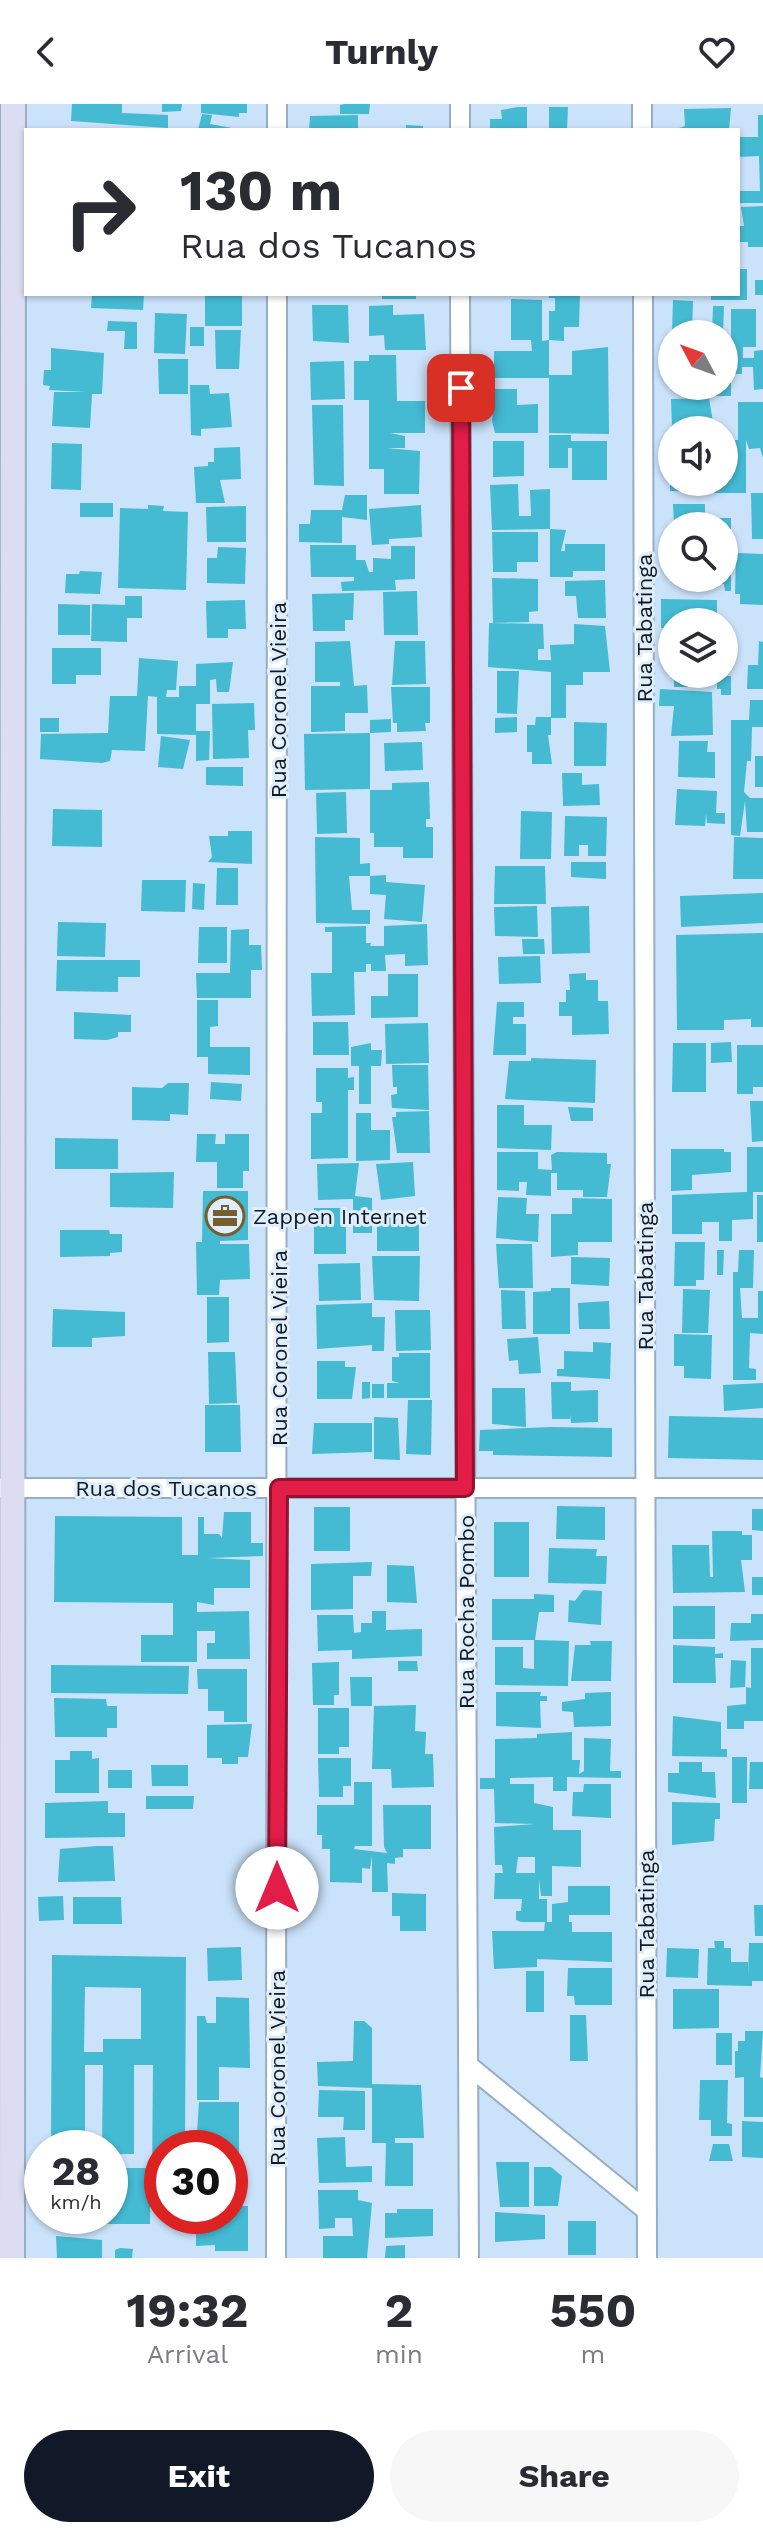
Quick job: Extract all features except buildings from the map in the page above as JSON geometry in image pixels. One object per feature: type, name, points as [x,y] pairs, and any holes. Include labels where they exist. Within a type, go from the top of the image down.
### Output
[{"type":"street","points":[[12,2258],[6,1703],[6,447],[13,104]]},
{"type":"street","points":[[277,104],[277,128]]},
{"type":"street","points":[[460,104],[460,128]]},
{"type":"street","points":[[642,104],[642,128]]},
{"type":"street","name":"Rua Coronel Vieira","points":[[276,2258],[279,1488],[277,296]]},
{"type":"street","name":"Rua Rocha Pombo","points":[[460,296],[469,2258]]},
{"type":"street","name":"Rua Tabatinga","points":[[643,296],[647,2258]]},
{"type":"street","name":"Rua dos Tucanos","points":[[6,1488],[763,1488]]},
{"type":"street","points":[[468,2065],[647,2211]]},
{"type":"place","name":"Zappen Internet","points":[[225,1216]]},
{"type":"route","points":[[277,1888],[279,1488],[465,1488],[461,388]]}]
